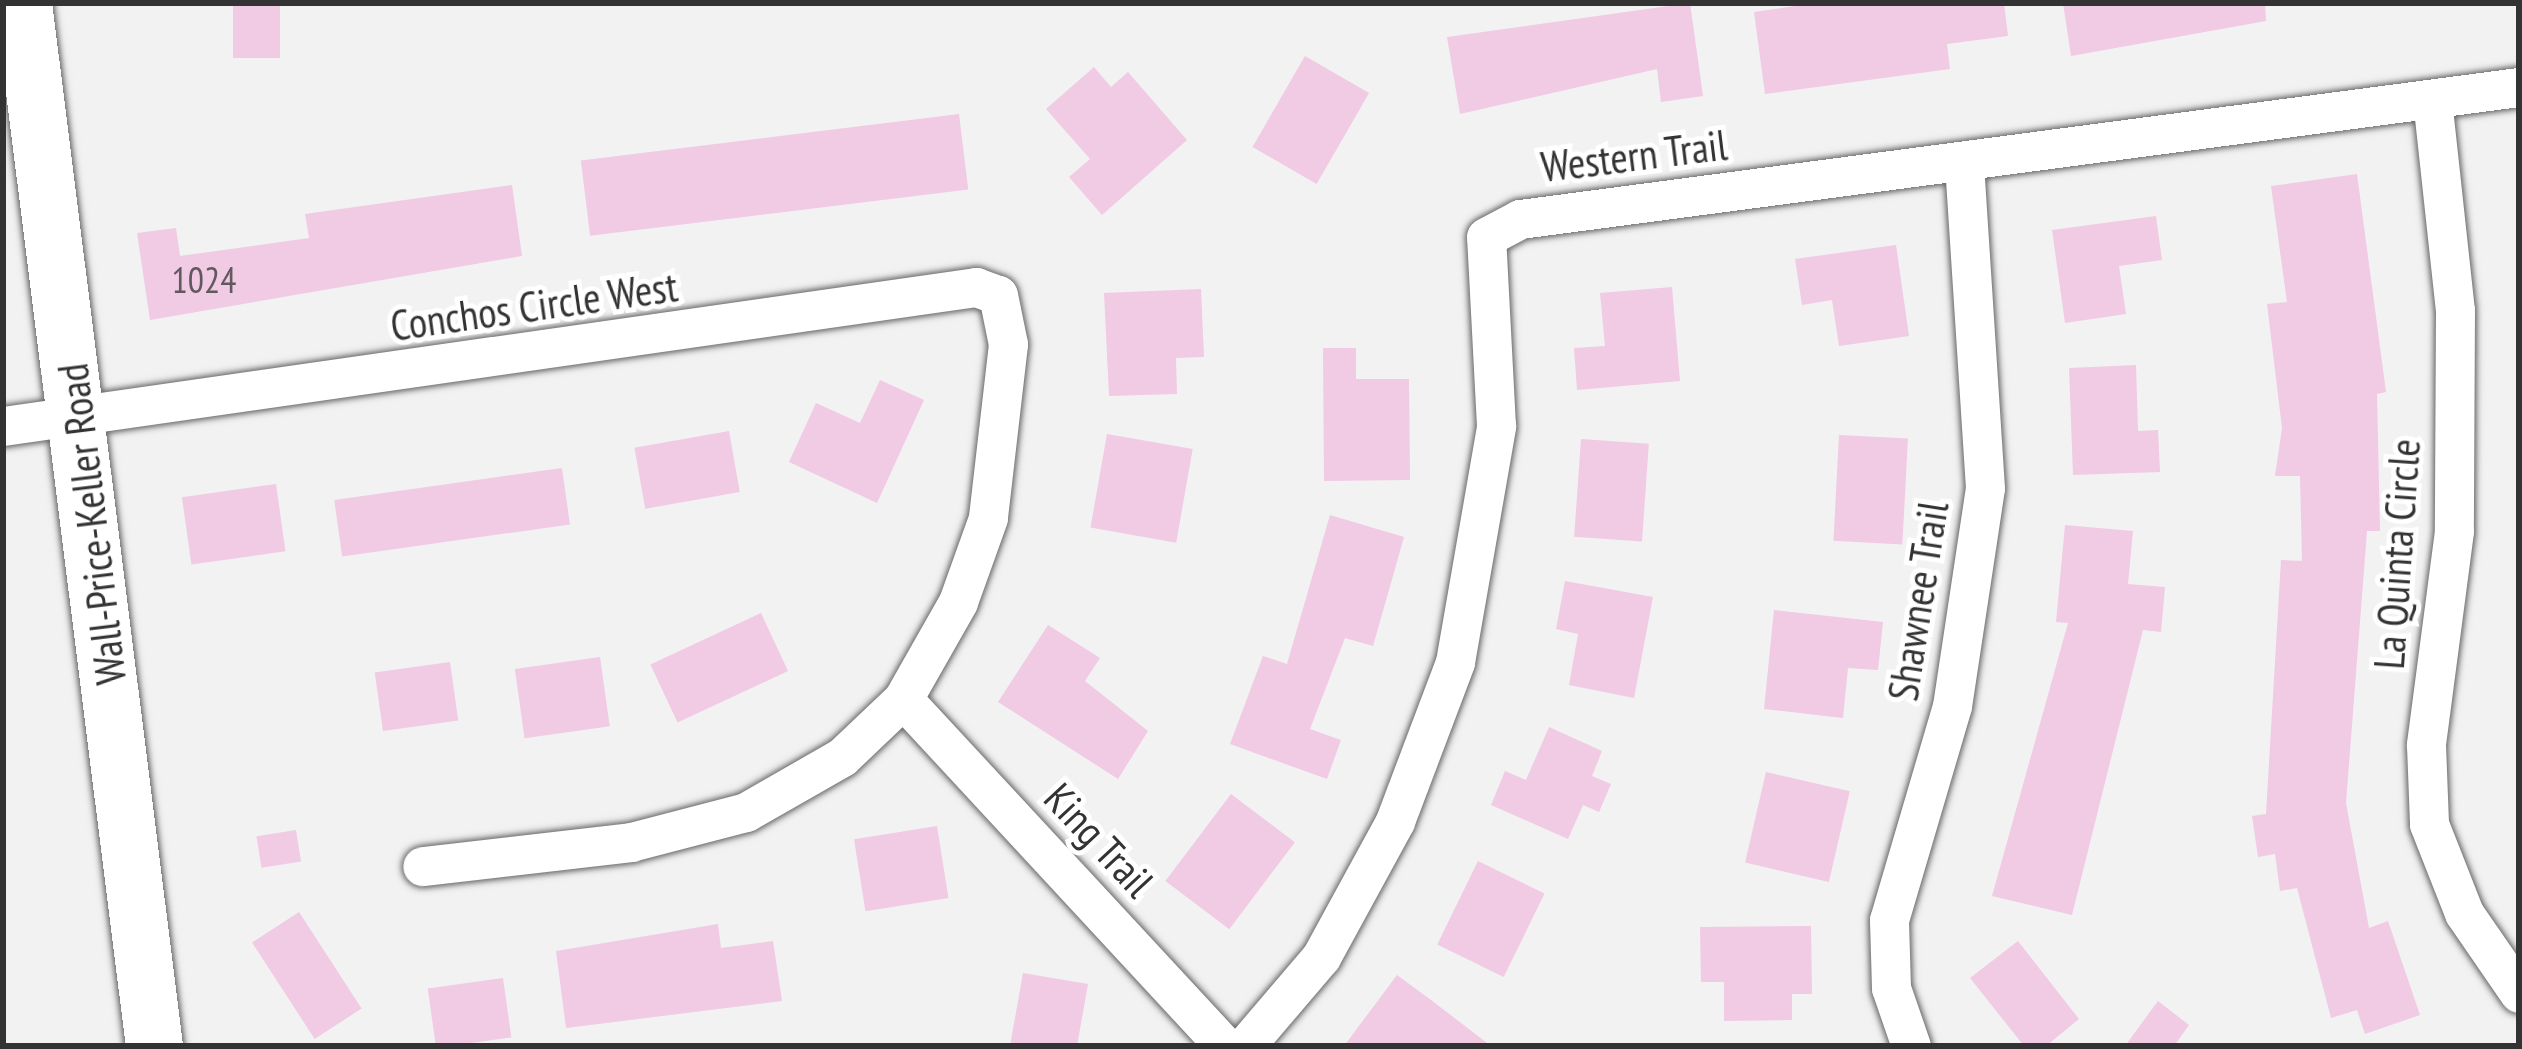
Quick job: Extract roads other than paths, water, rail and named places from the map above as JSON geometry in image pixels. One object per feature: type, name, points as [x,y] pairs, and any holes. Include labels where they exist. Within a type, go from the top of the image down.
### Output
[{"type":"street","name":"Wall-Price-Keller Road","points":[[23,3],[81,417],[154,1046]]},
{"type":"street","name":"Western Trail","points":[[1245,1046],[1332,938],[1395,821],[1455,662],[1496,426],[1486,237],[1520,218],[2519,87]]},
{"type":"street","name":"La Quinta Circle","points":[[2432,99],[2455,310],[2455,443],[2429,824],[2464,913],[2519,993]]},
{"type":"street","name":"Shawnee Trail","points":[[1911,1046],[1891,988],[1888,920],[1952,706],[1985,488],[1964,161]]},
{"type":"street","name":"Conchos Circle West","points":[[3,426],[976,287],[998,296],[1008,344],[988,518],[958,602],[903,699]]},
{"type":"street","points":[[422,866],[631,842],[746,812],[842,758],[903,699]]},
{"type":"street","name":"King Trail","points":[[903,699],[1224,1046]]}]
